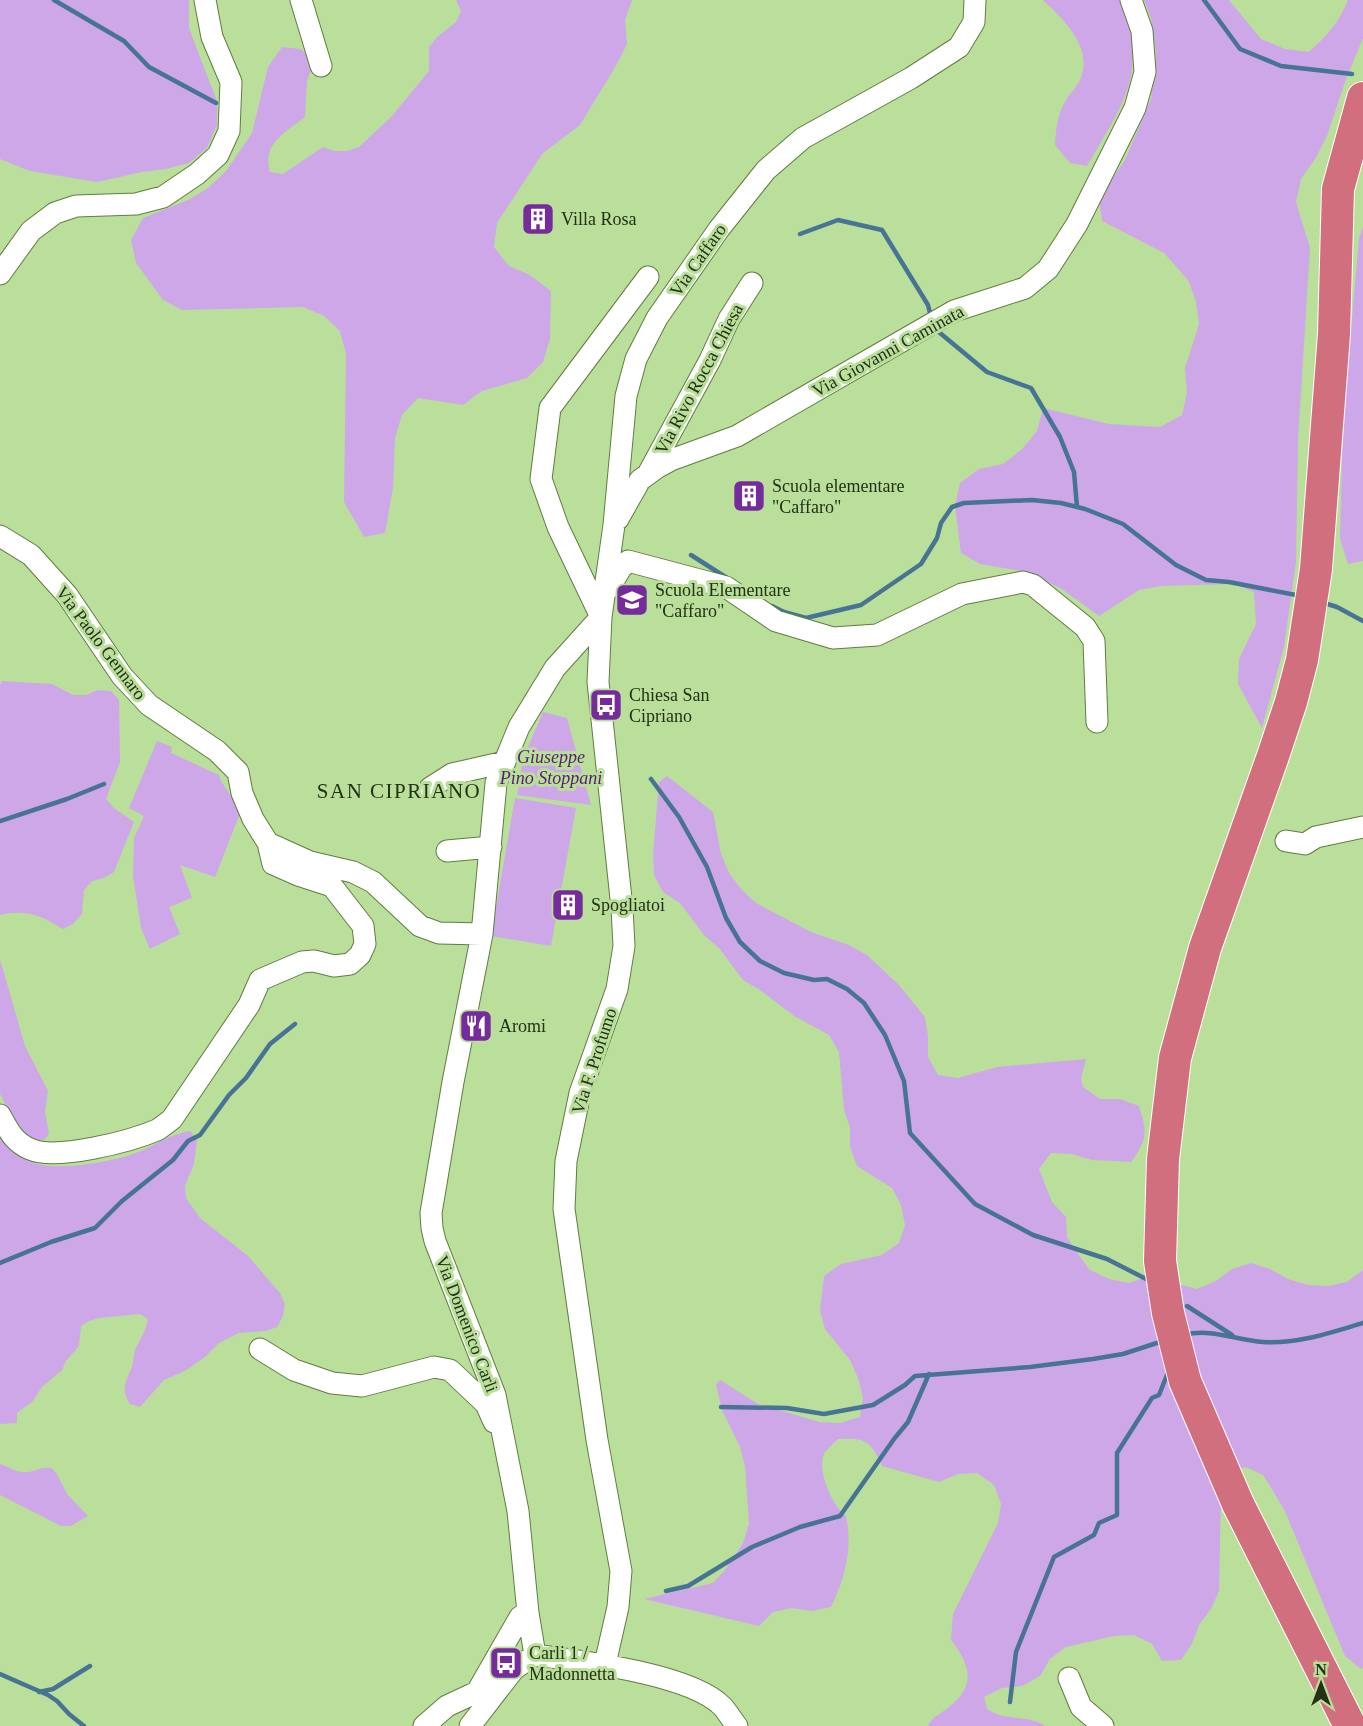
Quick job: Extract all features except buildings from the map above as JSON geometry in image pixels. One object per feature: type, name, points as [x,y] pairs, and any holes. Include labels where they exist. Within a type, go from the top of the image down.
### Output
[{"type":"highway","points":[[1350,1726],[1238,1504],[1185,1381],[1168,1313],[1160,1261],[1163,1159],[1174,1058],[1205,948],[1291,702],[1302,660],[1316,569],[1334,334],[1338,189],[1363,98]]},
{"type":"street","points":[[0,274],[31,231],[55,213],[76,206],[136,204],[163,197],[197,174],[219,155],[229,131],[231,82],[212,37],[206,0]]},
{"type":"street","points":[[302,0],[321,66]]},
{"type":"street","name":"Via Caffaro","points":[[602,616],[614,525],[626,396],[636,359],[657,318],[719,229],[766,170],[803,138],[912,78],[959,47],[974,22],[975,0]]},
{"type":"street","name":"Via Giovanni Caminata","points":[[614,525],[640,480],[671,460],[737,436],[954,311],[1025,288],[1048,269],[1077,224],[1135,108],[1145,72],[1142,32],[1131,0]]},
{"type":"street","points":[[602,616],[558,527],[541,479],[550,408],[648,277]]},
{"type":"street","name":"Via Rivo Rocca Chiesa","points":[[648,474],[710,360],[729,319],[752,283]]},
{"type":"street","name":"Via Paolo Gennaro","points":[[0,536],[31,555],[67,595],[122,676],[149,705],[217,751],[238,772],[235,789],[268,843],[273,864],[332,886],[363,926],[365,944],[360,956],[350,964],[334,966],[314,961],[302,962],[260,980],[249,1005],[172,1119],[160,1129],[128,1140],[59,1153],[31,1150],[13,1138],[0,1115]]},
{"type":"street","name":"Via Domenico Carli","points":[[535,1655],[528,1613],[518,1510],[495,1395],[446,1272],[432,1228],[432,1213],[453,1082],[482,934],[496,783],[519,727],[555,668],[602,616],[621,568],[628,561],[726,587],[776,621],[833,638],[877,635],[962,594],[1023,582],[1033,585],[1085,627],[1094,641],[1097,722]]},
{"type":"street","name":"Via F. Profumo","points":[[602,616],[598,682],[624,946],[617,989],[580,1093],[566,1161],[564,1209],[597,1440],[621,1571],[618,1607],[605,1664]]},
{"type":"street","points":[[430,788],[452,774],[505,762]]},
{"type":"street","points":[[1286,841],[1305,844],[1316,837],[1363,826]]},
{"type":"street","points":[[268,843],[310,862],[353,872],[373,882],[420,926],[439,933],[482,934]]},
{"type":"street","points":[[447,851],[491,847]]},
{"type":"street","points":[[260,1349],[294,1370],[332,1383],[362,1386],[434,1367],[450,1370],[486,1404],[503,1442]]},
{"type":"street","points":[[424,1726],[447,1706],[477,1692],[520,1617],[528,1613]]},
{"type":"street","points":[[470,1726],[514,1669],[535,1655],[605,1664],[691,1687],[722,1706],[737,1726]]},
{"type":"street","points":[[1069,1678],[1082,1707],[1103,1726]]},
{"type":"green space","points":[[0,0],[189,0],[189,28],[217,101],[217,125],[207,148],[189,163],[97,182],[30,171],[0,159]]},
{"type":"green space","points":[[456,0],[632,0],[625,20],[627,44],[617,64],[580,125],[542,154],[497,223],[494,247],[509,266],[530,275],[551,291],[550,339],[543,362],[527,378],[482,391],[463,405],[418,398],[402,415],[395,438],[393,488],[385,533],[364,537],[344,502],[346,354],[340,331],[324,316],[303,307],[182,310],[163,300],[136,263],[131,240],[143,218],[188,200],[208,188],[226,171],[252,133],[268,67],[282,47],[301,49],[310,58],[311,70],[307,81],[305,117],[277,140],[269,153],[270,172],[283,174],[323,147],[334,151],[347,151],[359,147],[391,117],[429,71],[429,47],[437,37],[456,22],[461,11]]},
{"type":"green space","points":[[1043,0],[1121,0],[1129,26],[1133,49],[1128,88],[1121,106],[1087,166],[1070,163],[1055,145],[1059,116],[1066,100],[1080,80],[1083,57],[1080,46],[1068,26]]},
{"type":"green space","points":[[1144,0],[1229,0],[1261,39],[1285,49],[1309,52],[1332,28],[1348,0],[1363,0],[1363,38],[1327,136],[1301,179],[1296,202],[1310,248],[1298,440],[1296,562],[1284,647],[1262,728],[1238,684],[1239,659],[1256,624],[1254,592],[1234,584],[1161,586],[1139,590],[1099,616],[1062,589],[1027,572],[980,564],[961,553],[955,506],[960,483],[979,469],[1003,464],[1022,449],[1037,431],[1043,408],[1109,424],[1160,427],[1182,415],[1187,393],[1185,368],[1199,324],[1196,301],[1188,280],[1164,253],[1102,221],[1099,198],[1125,160],[1151,99],[1156,52],[1151,18]]},
{"type":"green space","points":[[1363,227],[1363,561],[1348,564],[1340,539],[1343,421],[1359,238]]},
{"type":"green space","points":[[2,681],[52,684],[73,695],[86,695],[98,690],[111,691],[119,700],[120,762],[106,799],[114,808],[134,822],[114,872],[92,881],[84,890],[82,914],[73,924],[63,929],[47,920],[26,913],[0,915],[0,685]]},
{"type":"green space","name":"Giuseppe Pino Stoppani","points":[[543,712],[567,718],[591,805],[517,795],[523,759]]},
{"type":"green space","points":[[157,741],[172,747],[171,753],[219,775],[241,811],[215,877],[180,865],[192,898],[169,907],[180,934],[150,949],[141,928],[133,876],[134,838],[144,816],[129,808]]},
{"type":"green space","points":[[667,776],[713,812],[721,854],[729,873],[756,903],[811,932],[849,945],[867,955],[899,985],[925,1017],[928,1057],[938,1075],[958,1078],[997,1067],[1086,1059],[1081,1078],[1083,1087],[1100,1099],[1120,1099],[1139,1106],[1145,1130],[1143,1141],[1131,1162],[1092,1160],[1072,1154],[1051,1153],[1039,1169],[1052,1202],[1066,1217],[1067,1237],[1090,1270],[1109,1279],[1129,1283],[1148,1276],[1197,1289],[1216,1281],[1232,1269],[1251,1263],[1308,1285],[1328,1286],[1347,1282],[1363,1270],[1363,1667],[1361,1669],[1345,1656],[1284,1509],[1263,1475],[1246,1467],[1215,1475],[1221,1493],[1219,1591],[1211,1609],[1199,1625],[1192,1644],[1181,1660],[1162,1661],[1152,1644],[1134,1635],[1114,1636],[1066,1647],[1050,1659],[1040,1676],[1022,1686],[1002,1688],[984,1697],[987,1709],[994,1713],[1031,1720],[1045,1726],[928,1726],[934,1717],[958,1699],[967,1683],[966,1666],[951,1640],[953,1614],[998,1523],[1001,1504],[994,1485],[977,1473],[958,1474],[939,1482],[882,1466],[871,1446],[855,1439],[838,1439],[824,1454],[822,1461],[827,1488],[846,1516],[849,1540],[844,1574],[831,1607],[812,1611],[792,1608],[773,1612],[759,1626],[644,1599],[713,1583],[743,1543],[749,1524],[745,1466],[740,1447],[722,1410],[716,1384],[720,1380],[758,1404],[820,1422],[840,1423],[860,1417],[863,1398],[858,1378],[850,1360],[825,1329],[820,1310],[824,1276],[841,1264],[882,1255],[899,1243],[905,1225],[901,1205],[892,1188],[857,1166],[850,1147],[850,1128],[844,1110],[839,1052],[829,1035],[794,1016],[743,980],[680,903],[663,892],[654,875],[653,855],[659,782]]},
{"type":"green space","points":[[515,798],[576,808],[551,946],[491,936]]},
{"type":"green space","points":[[0,959],[25,1046],[48,1091],[45,1112],[49,1134],[44,1140],[29,1140],[18,1129],[0,1094]]},
{"type":"green space","points":[[190,1131],[197,1140],[194,1164],[185,1186],[186,1198],[200,1218],[248,1256],[280,1293],[285,1304],[283,1316],[277,1327],[266,1331],[239,1333],[219,1343],[205,1357],[185,1371],[164,1380],[140,1407],[130,1404],[125,1386],[133,1364],[135,1350],[148,1319],[140,1314],[89,1321],[81,1326],[79,1346],[66,1361],[62,1370],[42,1387],[33,1401],[17,1413],[17,1423],[0,1424],[0,1137],[28,1160],[42,1165],[68,1166],[123,1157]]},
{"type":"green space","points":[[0,1464],[23,1472],[52,1468],[67,1494],[88,1516],[71,1526],[61,1526],[0,1495]]},
{"type":"waterway","points":[[54,0],[124,41],[149,67],[216,103]]},
{"type":"waterway","points":[[1204,0],[1240,49],[1281,66],[1352,74]]},
{"type":"waterway","points":[[800,234],[838,220],[882,230],[928,305],[931,317]]},
{"type":"waterway","points":[[934,328],[987,372],[1031,388],[1060,437],[1074,472],[1077,507]]},
{"type":"waterway","points":[[772,606],[806,618],[861,605],[921,564],[937,538],[941,523],[952,507],[964,503],[1032,500],[1061,503],[1085,509],[1123,524],[1176,565],[1206,580],[1229,582],[1301,596]]},
{"type":"waterway","points":[[691,555],[727,578]]},
{"type":"waterway","points":[[1321,602],[1337,607],[1363,621]]},
{"type":"waterway","points":[[651,779],[679,817],[707,867],[726,918],[740,942],[760,961],[784,973],[814,980],[827,979],[847,989],[864,1003],[885,1035],[904,1081],[910,1133],[975,1204],[1033,1235],[1107,1259],[1152,1282]]},
{"type":"waterway","points":[[0,821],[104,784]]},
{"type":"waterway","points":[[0,1263],[51,1242],[95,1228],[122,1201],[173,1160],[188,1141],[200,1135],[270,1044],[295,1024]]},
{"type":"waterway","points":[[1187,1306],[1232,1335]]},
{"type":"waterway","points":[[1184,1335],[1204,1333],[1253,1341],[1276,1342],[1313,1337],[1363,1323]]},
{"type":"waterway","points":[[721,1407],[787,1408],[824,1414],[873,1405],[915,1376],[1030,1367],[1093,1359],[1123,1354],[1163,1341]]},
{"type":"waterway","points":[[1010,1702],[1016,1652],[1054,1557],[1094,1535],[1099,1523],[1117,1515],[1117,1453],[1152,1398],[1159,1395],[1169,1370]]},
{"type":"waterway","points":[[666,1591],[688,1586],[752,1547],[800,1527],[840,1516],[908,1422],[929,1374]]},
{"type":"waterway","points":[[39,1692],[53,1689],[90,1666]]},
{"type":"waterway","points":[[0,1674],[48,1695],[84,1726]]},
{"type":"place","name":"Villa Rosa","points":[[538,219]]},
{"type":"place","name":"Scuola elementare \"Caffaro\"","points":[[749,496]]},
{"type":"place","name":"Scuola Elementare \"Caffaro\"","points":[[632,600]]},
{"type":"place","name":"Chiesa San Cipriano","points":[[606,705]]},
{"type":"place","name":"Spogliatoi","points":[[568,905]]},
{"type":"place","name":"Aromi","points":[[476,1026]]},
{"type":"place","name":"Carli 1 / Madonnetta","points":[[506,1663]]},
{"type":"district","name":"SAN CIPRIANO","points":[[399,791]]}]
